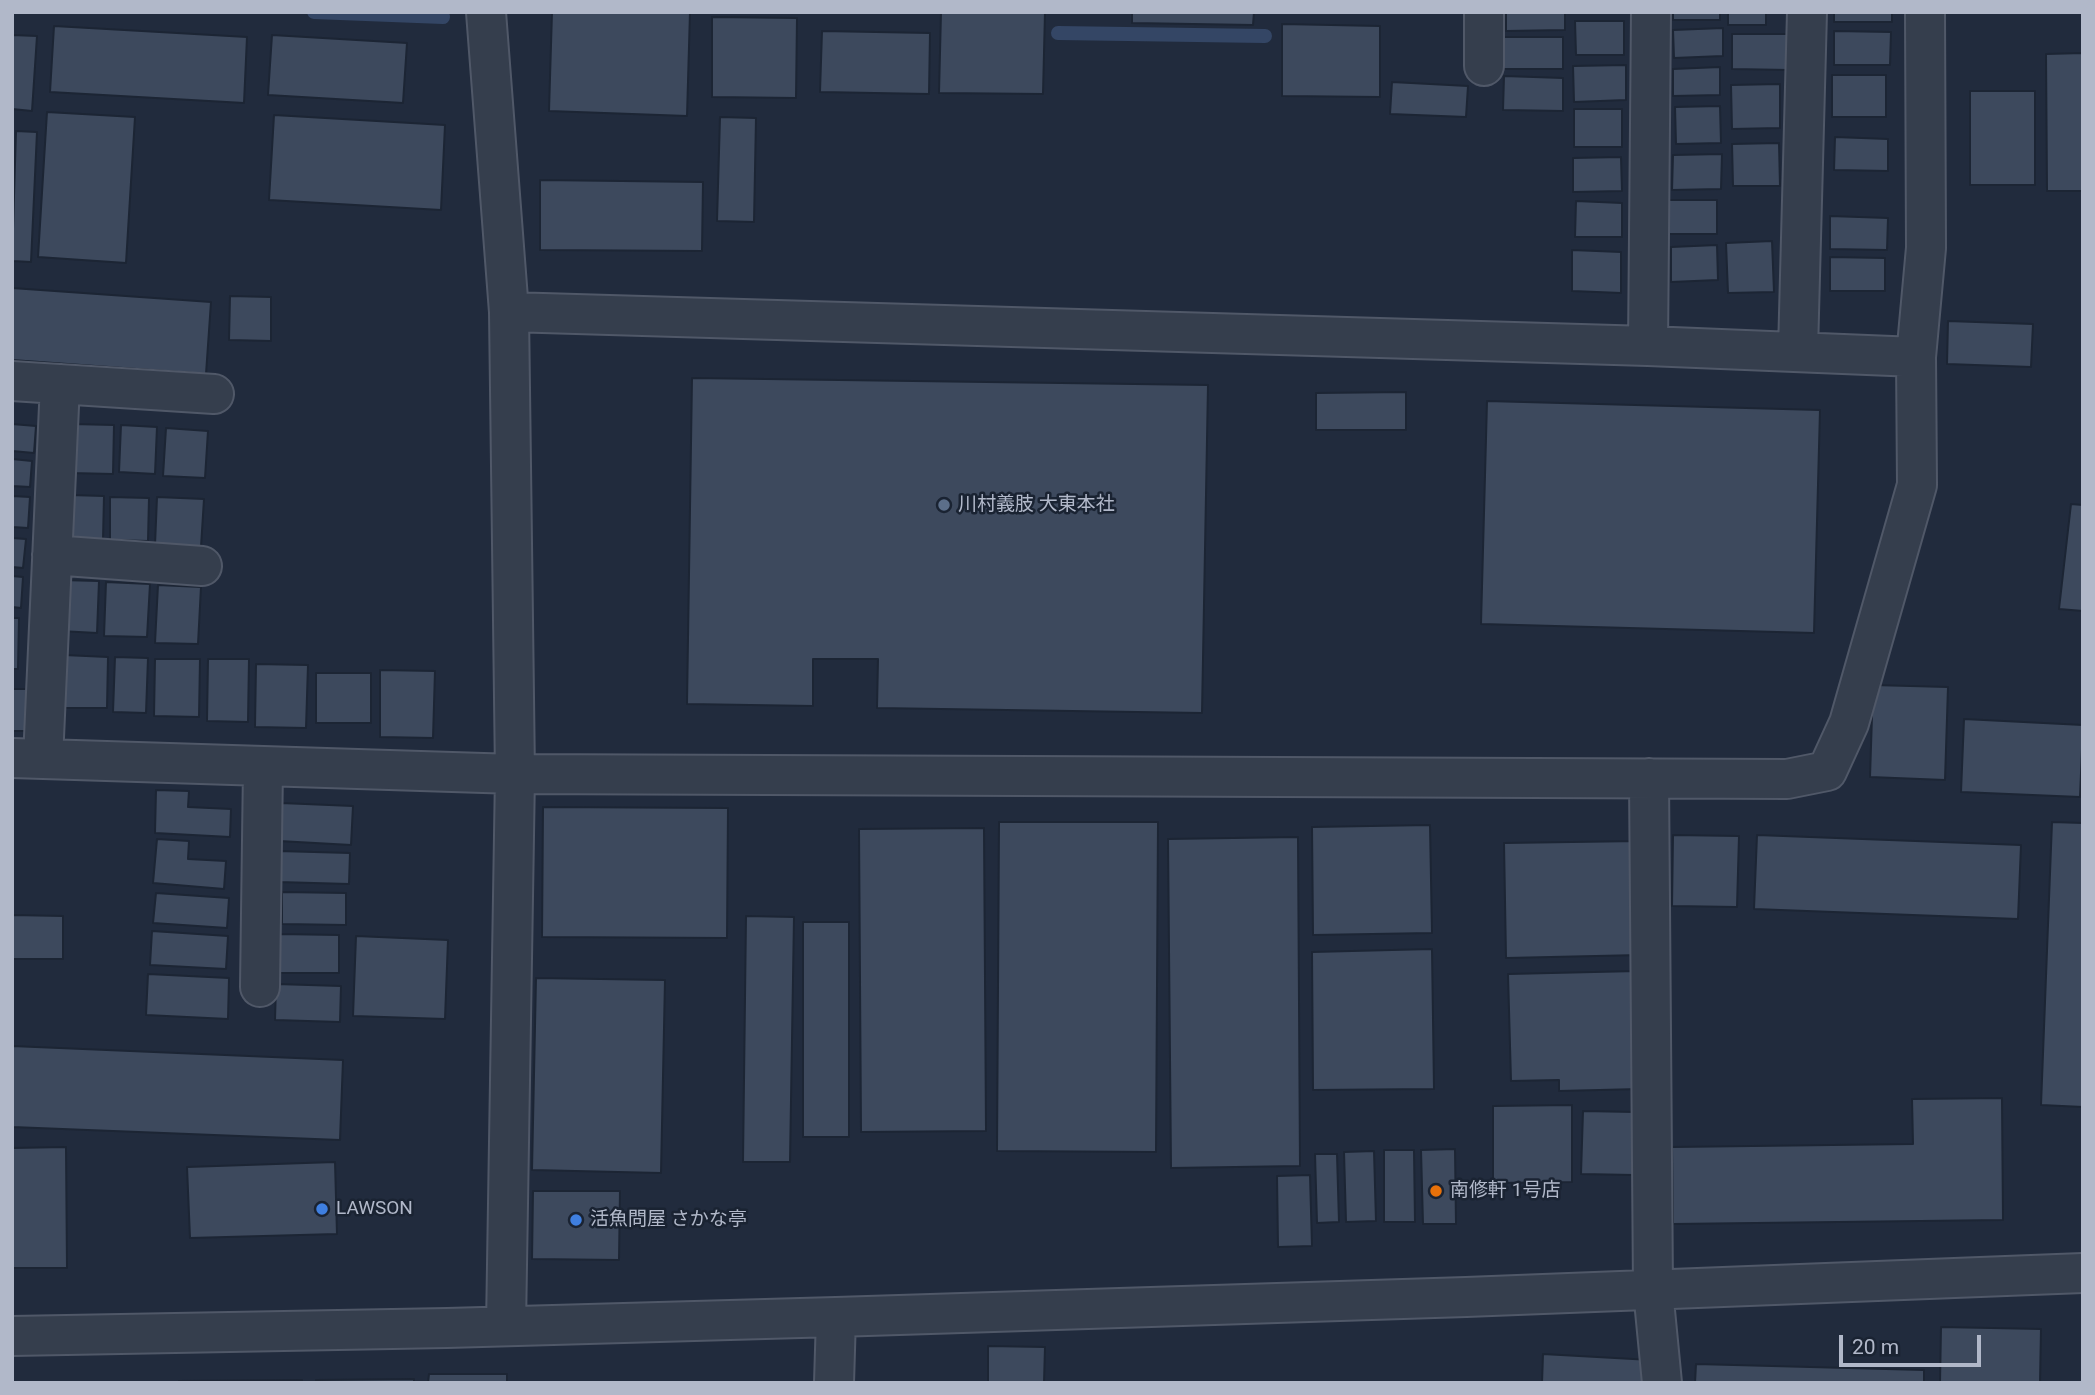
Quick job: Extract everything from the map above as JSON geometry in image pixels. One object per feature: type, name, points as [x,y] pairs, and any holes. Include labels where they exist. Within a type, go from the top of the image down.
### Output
[{"type":"street","points":[[486,12],[509,312],[515,774],[506,1326]]},
{"type":"street","points":[[1484,12],[1484,66]]},
{"type":"street","points":[[1648,346],[1651,12]]},
{"type":"street","points":[[1798,351],[1807,12]]},
{"type":"street","points":[[60,384],[52,555],[28,759],[515,774],[1787,779],[1827,771],[1849,723],[1917,485],[1916,357],[1926,248],[1925,12]]},
{"type":"street","points":[[509,312],[1648,346],[1916,357]]},
{"type":"street","points":[[12,381],[214,394]]},
{"type":"street","points":[[52,555],[202,566]]},
{"type":"street","points":[[260,987],[263,766]]},
{"type":"street","points":[[1649,778],[1653,1290],[1662,1383]]},
{"type":"street","points":[[12,1336],[836,1317],[2083,1273]]},
{"type":"street","points":[[834,1383],[836,1317]]},
{"type":"building","points":[[552,12],[690,12],[687,116],[549,111]]},
{"type":"building","points":[[941,12],[1045,12],[1043,94],[939,93]]},
{"type":"building","points":[[1132,12],[1254,12],[1253,25],[1132,23]]},
{"type":"building","points":[[1506,12],[1565,12],[1565,30],[1506,31]]},
{"type":"building","points":[[1673,12],[1720,12],[1720,20],[1673,20]]},
{"type":"building","points":[[1728,12],[1766,12],[1766,25],[1728,25]]},
{"type":"building","points":[[1834,12],[1892,12],[1892,22],[1834,22]]},
{"type":"building","points":[[712,17],[797,18],[796,98],[712,97]]},
{"type":"building","points":[[1575,21],[1624,21],[1624,55],[1576,55]]},
{"type":"building","points":[[1282,24],[1380,26],[1380,97],[1282,96]]},
{"type":"building","points":[[54,26],[247,37],[244,103],[50,92]]},
{"type":"building","points":[[1723,28],[1723,56],[1674,58],[1673,30]]},
{"type":"building","points":[[822,31],[930,33],[929,94],[820,92]]},
{"type":"building","points":[[1834,31],[1891,32],[1890,65],[1834,65]]},
{"type":"building","points":[[1732,34],[1789,34],[1789,70],[1732,69]]},
{"type":"building","points":[[12,35],[37,36],[32,111],[12,109]]},
{"type":"building","points":[[272,35],[407,43],[403,103],[268,95]]},
{"type":"building","points":[[1501,37],[1563,37],[1563,69],[1501,69]]},
{"type":"building","points":[[2083,53],[2083,191],[2047,191],[2046,54]]},
{"type":"building","points":[[1626,65],[1626,100],[1574,102],[1573,66]]},
{"type":"building","points":[[1720,67],[1720,95],[1673,96],[1673,69]]},
{"type":"building","points":[[1832,75],[1886,75],[1886,117],[1832,117]]},
{"type":"building","points":[[1504,76],[1563,78],[1563,111],[1503,110]]},
{"type":"building","points":[[1392,82],[1468,86],[1466,117],[1390,114]]},
{"type":"building","points":[[1780,84],[1780,128],[1732,129],[1731,85]]},
{"type":"building","points":[[1970,91],[2035,91],[2035,185],[1970,185]]},
{"type":"building","points":[[1720,106],[1721,143],[1676,144],[1675,107]]},
{"type":"building","points":[[1574,109],[1622,109],[1622,147],[1574,147]]},
{"type":"building","points":[[47,112],[135,117],[126,263],[38,257]]},
{"type":"building","points":[[274,115],[445,125],[441,210],[269,200]]},
{"type":"building","points":[[720,117],[756,118],[754,222],[717,221]]},
{"type":"building","points":[[16,131],[37,132],[31,262],[12,261]]},
{"type":"building","points":[[1835,137],[1888,139],[1888,171],[1834,170]]},
{"type":"building","points":[[1779,143],[1780,186],[1733,186],[1732,144]]},
{"type":"building","points":[[1722,154],[1721,189],[1672,190],[1673,155]]},
{"type":"building","points":[[1621,157],[1622,191],[1573,192],[1573,158]]},
{"type":"building","points":[[540,180],[703,182],[702,251],[540,250]]},
{"type":"building","points":[[1669,200],[1717,200],[1717,234],[1669,234]]},
{"type":"building","points":[[1576,201],[1622,203],[1622,237],[1575,237]]},
{"type":"building","points":[[1830,216],[1888,218],[1887,250],[1830,249]]},
{"type":"building","points":[[1772,241],[1774,292],[1728,293],[1726,243]]},
{"type":"building","points":[[1717,245],[1718,280],[1671,282],[1671,247]]},
{"type":"building","points":[[1572,250],[1621,252],[1621,293],[1572,291]]},
{"type":"building","points":[[1830,257],[1885,258],[1885,291],[1830,291]]},
{"type":"building","points":[[12,288],[211,302],[206,374],[12,360]]},
{"type":"building","points":[[230,296],[271,297],[271,341],[229,340]]},
{"type":"building","points":[[1948,321],[2033,324],[2031,367],[1947,364]]},
{"type":"building","points":[[692,378],[1208,385],[1202,713],[877,708],[878,659],[813,659],[813,706],[687,704]]},
{"type":"building","points":[[1406,392],[1406,430],[1316,430],[1316,393]]},
{"type":"building","points":[[1487,401],[1820,410],[1814,633],[1481,624]]},
{"type":"building","points":[[12,424],[36,426],[34,453],[12,451]]},
{"type":"building","points":[[72,424],[114,425],[113,474],[70,473]]},
{"type":"building","points":[[121,425],[157,427],[155,474],[119,472]]},
{"type":"building","points":[[166,428],[208,431],[205,478],[163,476]]},
{"type":"building","points":[[12,459],[32,461],[30,487],[12,486]]},
{"type":"building","points":[[70,495],[104,496],[103,540],[68,538]]},
{"type":"building","points":[[12,496],[30,497],[28,528],[12,527]]},
{"type":"building","points":[[110,497],[149,498],[148,541],[110,540]]},
{"type":"building","points":[[157,497],[204,499],[201,547],[155,545]]},
{"type":"building","points":[[2071,504],[2083,505],[2083,611],[2059,609]]},
{"type":"building","points":[[12,538],[26,539],[23,568],[12,567]]},
{"type":"building","points":[[12,576],[23,577],[21,608],[12,607]]},
{"type":"building","points":[[61,580],[99,581],[97,633],[60,631]]},
{"type":"building","points":[[106,582],[150,584],[147,637],[104,636]]},
{"type":"building","points":[[158,585],[201,587],[198,644],[155,643]]},
{"type":"building","points":[[12,618],[19,618],[18,669],[12,669]]},
{"type":"building","points":[[64,655],[108,657],[107,708],[62,708]]},
{"type":"building","points":[[115,657],[148,658],[146,713],[113,712]]},
{"type":"building","points":[[155,659],[200,659],[199,717],[154,716]]},
{"type":"building","points":[[208,659],[249,659],[248,722],[207,721]]},
{"type":"building","points":[[256,664],[308,665],[306,728],[255,727]]},
{"type":"building","points":[[380,670],[435,671],[433,738],[380,737]]},
{"type":"building","points":[[316,673],[371,673],[371,723],[316,723]]},
{"type":"building","points":[[1873,685],[1948,687],[1945,780],[1870,777]]},
{"type":"building","points":[[12,689],[29,689],[28,731],[12,731]]},
{"type":"building","points":[[1964,719],[2083,725],[2080,797],[1961,792]]},
{"type":"building","points":[[156,790],[189,791],[188,807],[231,809],[230,837],[155,833]]},
{"type":"building","points":[[281,803],[353,806],[351,845],[279,841]]},
{"type":"building","points":[[543,807],[728,808],[727,938],[542,937]]},
{"type":"building","points":[[999,822],[1158,822],[1156,1152],[997,1151]]},
{"type":"building","points":[[2052,822],[2083,823],[2083,1107],[2041,1105]]},
{"type":"building","points":[[1430,825],[1432,933],[1313,935],[1312,827]]},
{"type":"building","points":[[984,828],[986,1131],[861,1132],[859,829]]},
{"type":"building","points":[[1673,835],[1739,836],[1737,907],[1672,906]]},
{"type":"building","points":[[1757,835],[2021,845],[2018,919],[1754,909]]},
{"type":"building","points":[[1298,837],[1300,1166],[1171,1168],[1168,839]]},
{"type":"building","points":[[157,839],[189,841],[188,859],[226,861],[224,889],[153,883]]},
{"type":"building","points":[[1639,841],[1641,955],[1506,958],[1504,843]]},
{"type":"building","points":[[278,851],[350,853],[349,884],[278,882]]},
{"type":"building","points":[[282,892],[346,893],[346,925],[282,924]]},
{"type":"building","points":[[156,893],[229,898],[227,928],[153,923]]},
{"type":"building","points":[[12,915],[63,916],[63,959],[12,959]]},
{"type":"building","points":[[746,916],[794,917],[790,1162],[743,1162]]},
{"type":"building","points":[[803,922],[849,922],[849,1137],[803,1137]]},
{"type":"building","points":[[152,931],[228,936],[226,969],[150,965]]},
{"type":"building","points":[[279,934],[339,935],[339,973],[278,973]]},
{"type":"building","points":[[356,936],[448,940],[445,1019],[353,1016]]},
{"type":"building","points":[[1432,949],[1434,1089],[1313,1090],[1312,952]]},
{"type":"building","points":[[1637,971],[1640,1089],[1559,1091],[1559,1080],[1511,1081],[1508,974]]},
{"type":"building","points":[[148,974],[229,978],[228,1019],[146,1015]]},
{"type":"building","points":[[536,978],[665,980],[661,1173],[532,1170]]},
{"type":"building","points":[[276,984],[341,986],[340,1022],[275,1020]]},
{"type":"building","points":[[12,1046],[343,1060],[340,1140],[12,1127]]},
{"type":"building","points":[[2002,1098],[2003,1220],[1673,1224],[1672,1147],[1913,1144],[1912,1099]]},
{"type":"building","points":[[1572,1105],[1572,1182],[1493,1183],[1493,1106]]},
{"type":"building","points":[[1583,1111],[1635,1112],[1633,1175],[1581,1174]]},
{"type":"building","points":[[66,1147],[67,1268],[12,1268],[12,1148]]},
{"type":"building","points":[[1455,1149],[1456,1224],[1423,1224],[1421,1150]]},
{"type":"building","points":[[1384,1150],[1414,1150],[1415,1222],[1384,1222]]},
{"type":"building","points":[[1374,1151],[1376,1221],[1346,1222],[1344,1152]]},
{"type":"building","points":[[1315,1154],[1337,1154],[1339,1222],[1317,1223]]},
{"type":"building","points":[[335,1162],[337,1234],[190,1238],[187,1167]]},
{"type":"building","points":[[1310,1175],[1312,1246],[1278,1247],[1277,1176]]},
{"type":"building","points":[[533,1191],[620,1191],[619,1260],[532,1259]]},
{"type":"building","points":[[1941,1327],[2041,1329],[2040,1383],[1940,1383]]},
{"type":"building","points":[[988,1346],[1045,1347],[1044,1383],[988,1383]]},
{"type":"building","points":[[1543,1354],[1651,1360],[1650,1383],[1542,1383]]},
{"type":"building","points":[[1696,1364],[1924,1370],[1924,1383],[1695,1383]]},
{"type":"building","points":[[429,1374],[507,1374],[507,1383],[428,1383]]},
{"type":"building","points":[[414,1379],[414,1383],[316,1383],[316,1380]]},
{"type":"building","points":[[302,1380],[302,1383],[179,1383],[179,1381]]},
{"type":"waterway","points":[[314,12],[443,17]]},
{"type":"waterway","points":[[1058,33],[1265,36]]},
{"type":"place","name":"川村義肢 大東本社","points":[[944,505]]},
{"type":"place","name":"南修軒 1号店","points":[[1436,1191]]},
{"type":"place","name":"LAWSON","points":[[322,1209]]},
{"type":"place","name":"活魚問屋 さかな亭","points":[[576,1220]]}]
